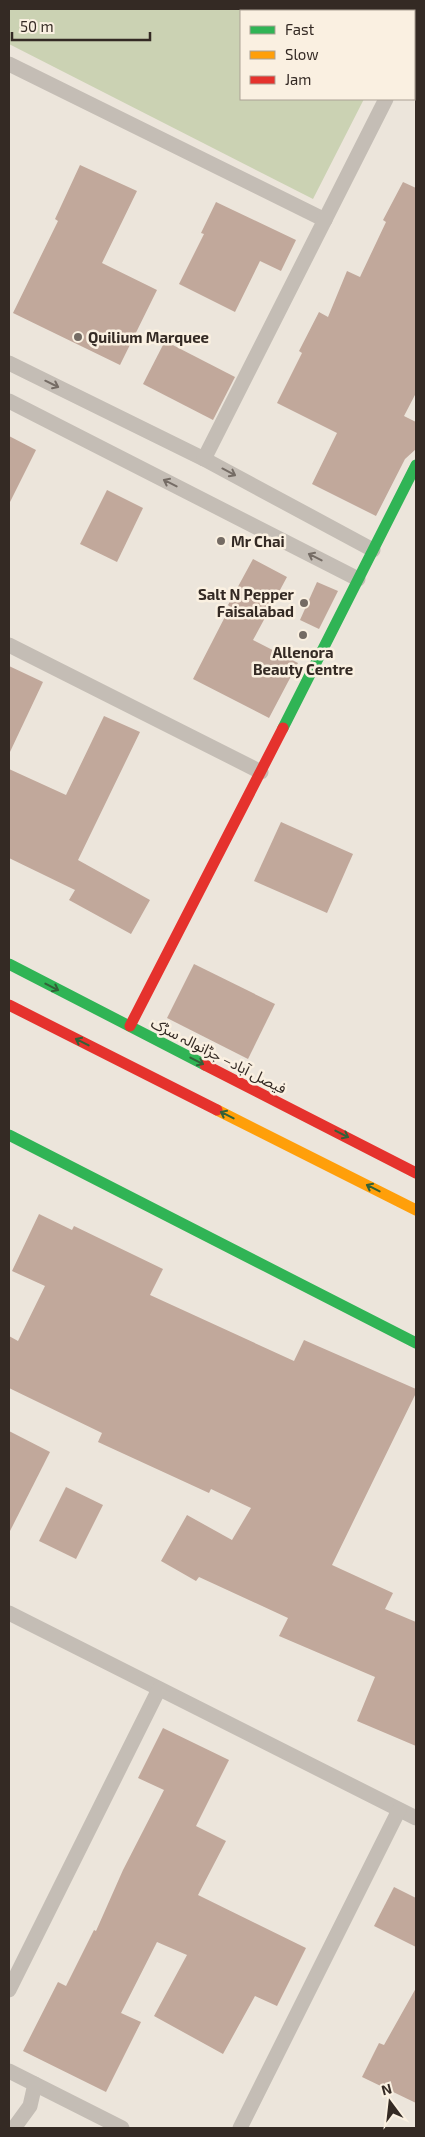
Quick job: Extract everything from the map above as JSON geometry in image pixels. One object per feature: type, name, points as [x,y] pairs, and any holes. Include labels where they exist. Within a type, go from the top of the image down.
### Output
[{"type":"street","points":[[9,64],[325,220]]},
{"type":"street","points":[[204,459],[385,100]]},
{"type":"street","points":[[9,363],[204,459],[373,550]]},
{"type":"street","points":[[9,401],[358,579]]},
{"type":"street","points":[[130,1026],[262,772],[416,465]]},
{"type":"street","points":[[9,645],[262,772]]},
{"type":"street","name":"فیصل آباد– جڑانوالہ سڑک","points":[[9,964],[416,1172]]},
{"type":"street","points":[[9,1005],[416,1210]]},
{"type":"street","points":[[9,1135],[416,1343]]},
{"type":"street","points":[[9,1613],[416,1818]]},
{"type":"street","points":[[9,1990],[159,1689]]},
{"type":"street","points":[[240,2128],[398,1810]]},
{"type":"street","points":[[9,2071],[122,2128]]},
{"type":"street","points":[[14,2128],[30,2106],[35,2084]]},
{"type":"green space","points":[[9,9],[298,9],[300,10],[240,10],[240,100],[363,100],[313,199],[9,44]]},
{"type":"building","points":[[80,165],[137,191],[102,263],[157,290],[120,365],[13,313],[58,221],[55,219]]},
{"type":"building","points":[[403,182],[416,188],[416,393],[404,416],[416,422],[416,449],[405,459],[376,516],[312,484],[337,433],[277,403],[302,353],[299,351],[319,312],[328,317],[347,271],[360,277],[386,222],[383,220]]},
{"type":"building","points":[[216,202],[296,240],[281,271],[260,261],[235,312],[179,284],[204,234],[201,233]]},
{"type":"building","points":[[165,341],[235,377],[213,420],[143,384]]},
{"type":"building","points":[[9,436],[36,450],[9,504]]},
{"type":"building","points":[[107,490],[143,508],[117,562],[80,544]]},
{"type":"building","points":[[253,559],[287,577],[253,640],[298,663],[269,718],[193,679],[230,607],[228,605]]},
{"type":"building","points":[[317,582],[338,591],[319,629],[300,620]]},
{"type":"building","points":[[9,666],[43,682],[9,754]]},
{"type":"building","points":[[104,716],[140,732],[78,860],[150,900],[131,934],[69,900],[75,890],[9,858],[9,769],[66,795]]},
{"type":"building","points":[[281,822],[353,854],[327,913],[254,881]]},
{"type":"building","points":[[194,964],[275,1004],[248,1059],[167,1018]]},
{"type":"building","points":[[39,1214],[72,1230],[74,1226],[163,1269],[150,1295],[294,1361],[304,1340],[416,1389],[416,1393],[332,1565],[393,1593],[385,1609],[416,1622],[416,1746],[357,1721],[375,1677],[279,1636],[288,1618],[199,1577],[196,1581],[161,1561],[187,1515],[232,1540],[251,1508],[211,1489],[209,1493],[98,1442],[102,1433],[9,1388],[9,1336],[18,1341],[45,1286],[12,1271]]},
{"type":"building","points":[[9,1431],[50,1452],[9,1533]]},
{"type":"building","points":[[66,1487],[103,1505],[76,1559],[39,1541]]},
{"type":"building","points":[[163,1728],[229,1760],[196,1826],[226,1841],[198,1895],[306,1948],[277,2006],[255,1996],[223,2054],[154,2016],[187,1955],[157,1942],[121,2013],[141,2022],[106,2092],[23,2051],[58,1982],[66,1986],[94,1930],[96,1931],[123,1870],[164,1790],[138,1778]]},
{"type":"building","points":[[394,1887],[416,1898],[416,1947],[374,1926]]},
{"type":"building","points":[[416,1988],[416,2103],[362,2077],[379,2043],[384,2045]]},
{"type":"traffic: fast","points":[[283,728],[416,465]]},
{"type":"traffic: fast","points":[[9,964],[205,1065]]},
{"type":"traffic: fast","points":[[9,1135],[416,1343]]},
{"type":"traffic: slow","points":[[217,1110],[416,1210]]},
{"type":"traffic: jam","points":[[130,1026],[283,728]]},
{"type":"traffic: jam","points":[[9,1005],[217,1110]]},
{"type":"traffic: jam","points":[[205,1065],[416,1173]]},
{"type":"place","name":"Quilium Marquee","points":[[78,337]]},
{"type":"place","name":"Mr Chai","points":[[221,541]]},
{"type":"place","name":"Salt N Pepper Faisalabad","points":[[304,603]]},
{"type":"place","name":"Allenora Beauty Centre","points":[[303,635]]}]
